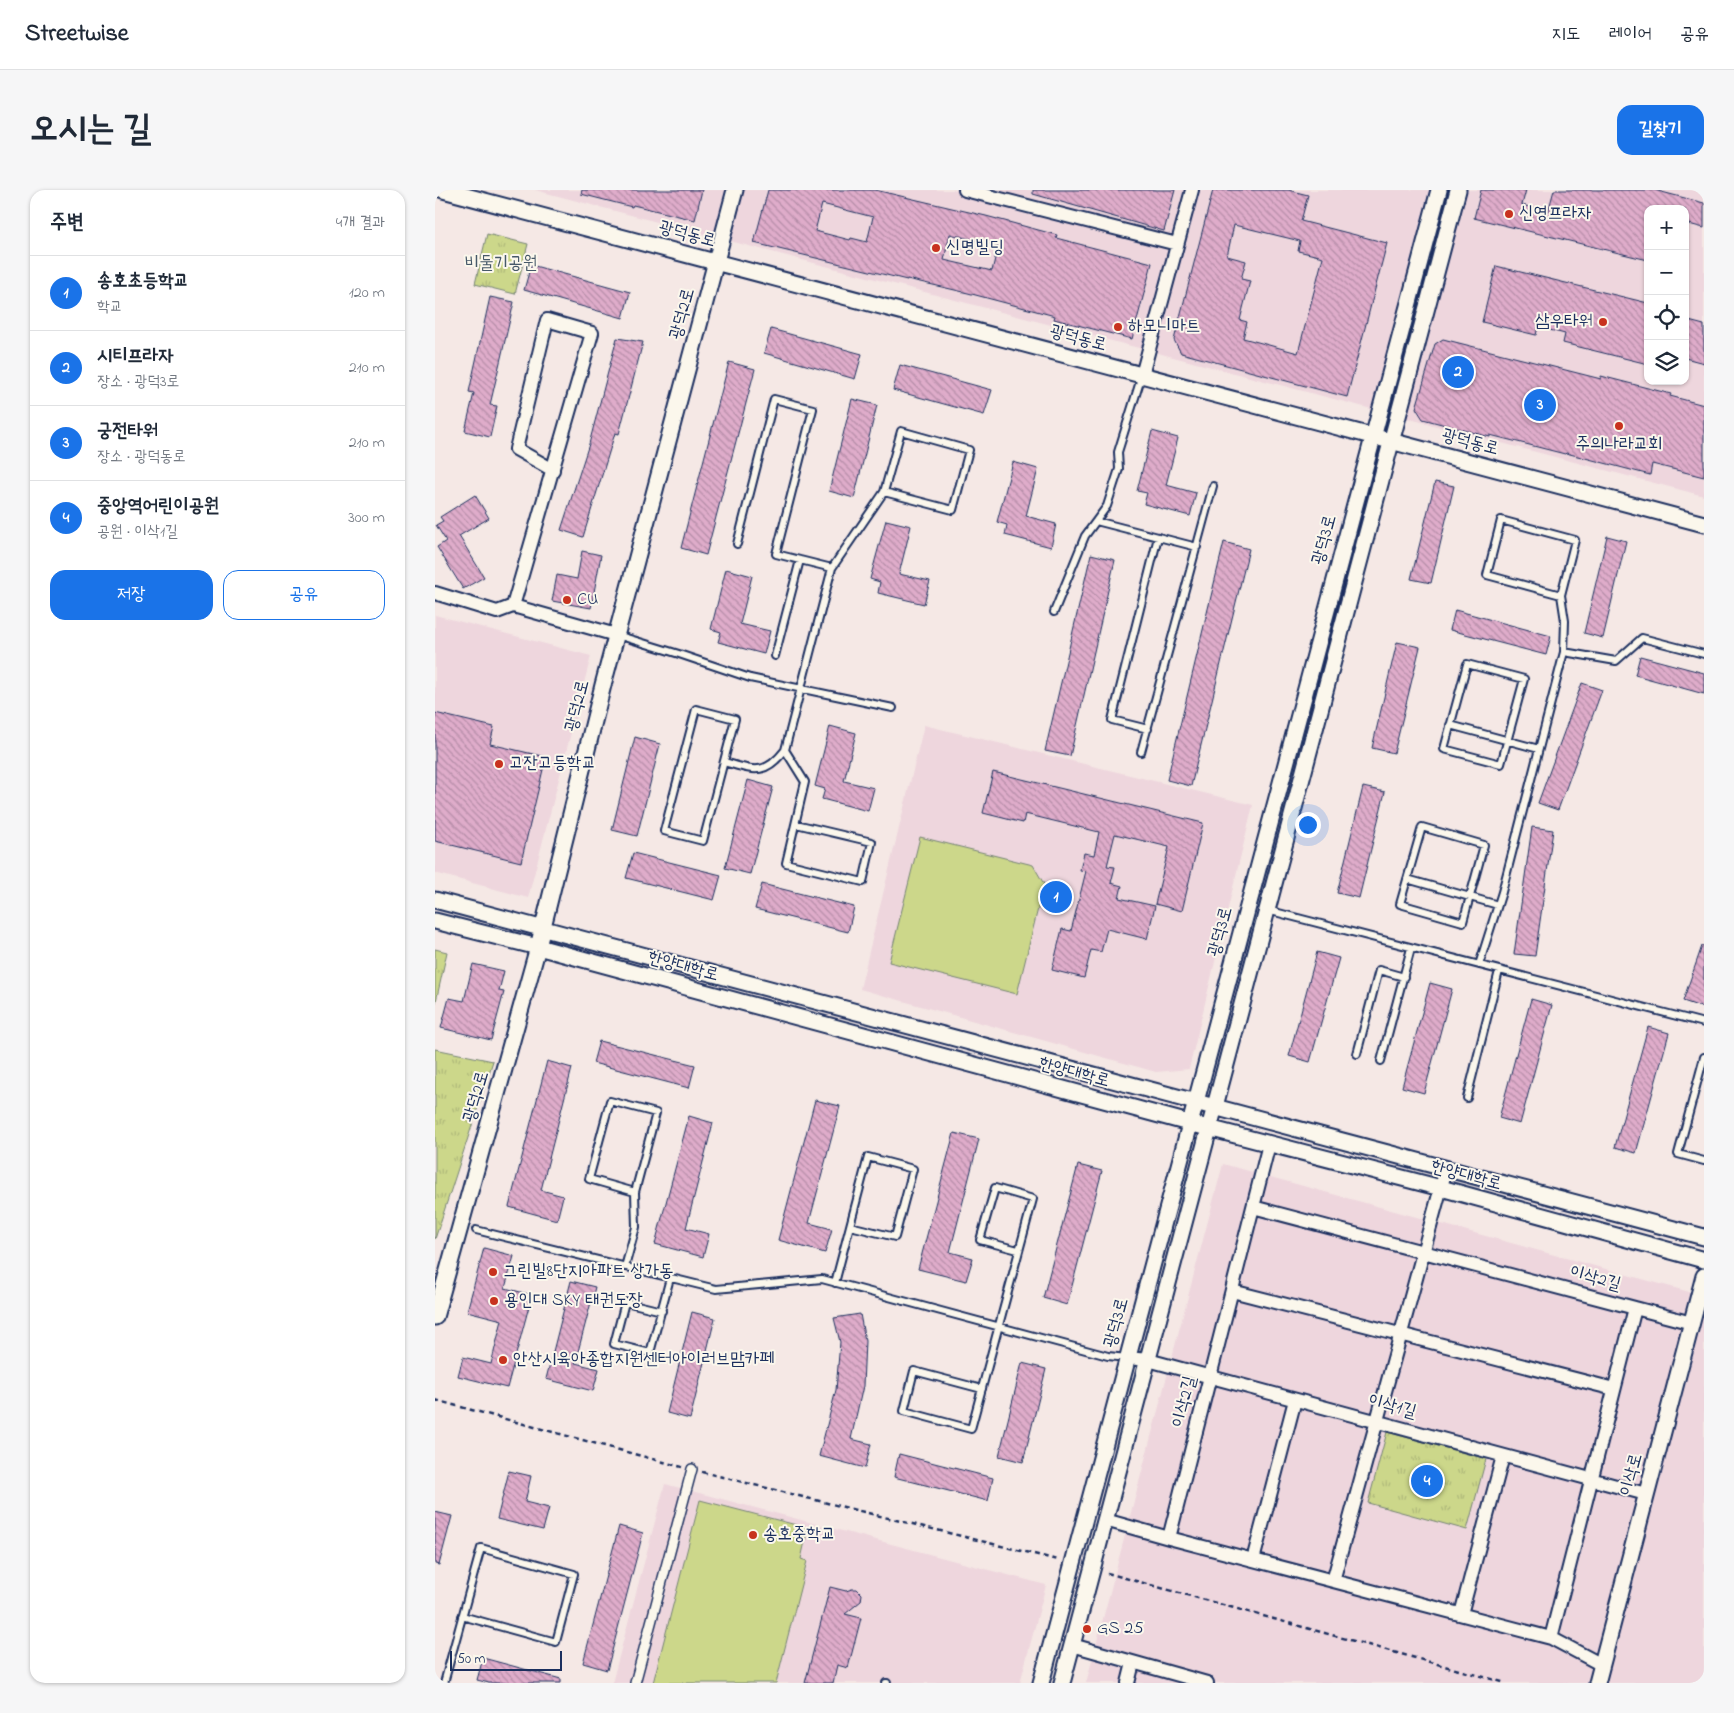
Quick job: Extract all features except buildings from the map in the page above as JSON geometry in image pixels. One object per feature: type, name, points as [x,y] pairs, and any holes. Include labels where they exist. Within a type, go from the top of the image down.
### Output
[{"type":"street","name":"광덕동로","points":[[443,190],[1704,524]]},
{"type":"street","name":"광덕2로","points":[[435,1317],[543,929],[616,635],[735,190]]},
{"type":"street","points":[[965,190],[1177,244]]},
{"type":"street","points":[[1141,375],[1192,190]]},
{"type":"street","name":"광덕3로","points":[[1041,1683],[1439,190]]},
{"type":"street","points":[[1062,1683],[1458,190]]},
{"type":"street","points":[[513,606],[553,470],[593,333],[547,320],[516,450],[553,470]]},
{"type":"street","points":[[435,593],[497,612],[513,606],[616,635]]},
{"type":"street","name":"한양대학로","points":[[435,900],[1704,1237]]},
{"type":"street","name":"한양대학로","points":[[435,921],[538,947],[1189,1124],[1441,1188],[1704,1260]]},
{"type":"street","points":[[1253,1207],[1269,1144]]},
{"type":"street","points":[[1333,1581],[1445,1169]]},
{"type":"street","name":"이삭2길","points":[[1169,1538],[1253,1207],[1635,1308],[1551,1638]]},
{"type":"street","name":"이삭로","points":[[1597,1683],[1704,1276]]},
{"type":"street","points":[[1232,1291],[1614,1389]]},
{"type":"street","points":[[1635,1308],[1692,1323]]},
{"type":"street","name":"이삭1길","points":[[1127,1358],[1148,1360],[1646,1494]]},
{"type":"street","points":[[1253,1560],[1295,1400]]},
{"type":"street","points":[[1461,1614],[1503,1456]]},
{"type":"street","points":[[635,1683],[692,1469]]},
{"type":"street","points":[[1105,1520],[1551,1638],[1602,1665]]},
{"type":"street","points":[[1072,1646],[1207,1683]]},
{"type":"street","points":[[1128,1683],[1133,1663]]},
{"type":"lane","points":[[1054,612],[1085,536],[1107,506],[1119,469],[1118,452],[1141,375]]},
{"type":"lane","points":[[737,544],[774,399],[813,409],[776,554],[832,568]]},
{"type":"lane","points":[[723,762],[753,770],[764,769],[775,762],[785,750],[832,568],[884,492],[901,431],[969,450],[953,510],[884,492]]},
{"type":"lane","points":[[1141,752],[1213,486]]},
{"type":"lane","points":[[1479,965],[1498,905],[1564,652],[1565,620],[1561,595],[1575,540],[1501,520],[1487,575],[1561,595]]},
{"type":"lane","points":[[1096,521],[1197,548]]},
{"type":"lane","points":[[1147,729],[1112,720],[1158,537]]},
{"type":"lane","points":[[775,656],[800,560]]},
{"type":"lane","points":[[616,635],[750,678],[893,708]]},
{"type":"lane","points":[[1564,652],[1616,660],[1642,638],[1704,654]]},
{"type":"lane","points":[[1467,664],[1524,679],[1507,741],[1501,764],[1444,749],[1467,664]]},
{"type":"lane","points":[[696,709],[735,719],[723,762],[703,841],[664,831],[696,709]]},
{"type":"lane","points":[[1451,725],[1539,749]]},
{"type":"lane","points":[[785,750],[805,782],[786,863],[863,882],[873,842],[796,824]]},
{"type":"lane","points":[[1422,827],[1484,845],[1470,897],[1463,922],[1400,904],[1422,827]]},
{"type":"lane","points":[[1407,879],[1498,905]]},
{"type":"lane","points":[[1267,910],[1704,1023]]},
{"type":"lane","points":[[1381,1061],[1411,948]]},
{"type":"lane","points":[[1357,1054],[1379,970],[1404,977]]},
{"type":"lane","points":[[1467,1098],[1499,971]]},
{"type":"lane","points":[[1704,1057],[1678,1154],[1704,1161]]},
{"type":"lane","points":[[625,1267],[636,1227],[635,1192],[656,1113],[610,1101],[589,1179],[635,1192]]},
{"type":"lane","points":[[835,1283],[850,1226],[868,1158],[913,1169],[895,1237],[850,1226]]},
{"type":"lane","points":[[981,1389],[914,1371],[904,1411],[971,1429],[1033,1199],[995,1188],[980,1240],[1019,1250]]},
{"type":"lane","points":[[475,1230],[716,1290],[822,1279],[1108,1356],[1127,1358]]},
{"type":"lane","points":[[662,1311],[625,1302],[614,1344],[651,1353],[662,1311],[670,1278]]},
{"type":"lane","points":[[444,1683],[462,1616],[481,1548],[574,1574],[556,1642],[462,1616]]},
{"type":"path","points":[[435,1400],[692,1469],[1072,1564]]},
{"type":"path","points":[[1092,1569],[1506,1683]]},
{"type":"shaded area","points":[[535,190],[1704,190],[1704,496]]},
{"type":"shaded area","name":"고잔고등학교","points":[[435,615],[591,656],[528,898],[435,873]]},
{"type":"shaded area","points":[[924,725],[1253,805],[1189,1069],[1156,1072],[860,989]]},
{"type":"shaded area","points":[[1223,1164],[1704,1296],[1704,1683],[1086,1683]]},
{"type":"shaded area","name":"송호중학교","points":[[665,1484],[1046,1585],[1020,1683],[612,1683]]},
{"type":"green space","name":"비둘기공원","points":[[487,234],[528,244],[515,294],[475,284]]},
{"type":"green space","points":[[920,837],[1033,865],[1044,884],[1017,994],[889,962]]},
{"type":"green space","points":[[435,949],[447,952],[435,1006]]},
{"type":"green space","points":[[435,1049],[493,1061],[435,1239]]},
{"type":"green space","points":[[1387,1432],[1486,1459],[1467,1530],[1368,1503]]},
{"type":"green space","points":[[700,1500],[808,1528],[801,1559],[807,1561],[776,1683],[653,1683]]},
{"type":"place","name":"신영프라자","points":[[1509,214]]},
{"type":"place","name":"신명빌딩","points":[[936,248]]},
{"type":"place","name":"삼우타워","points":[[1603,322]]},
{"type":"place","name":"하모니마트","points":[[1118,327]]},
{"type":"place","name":"시티프라자","points":[[1458,372]]},
{"type":"place","name":"궁전타워","points":[[1540,405]]},
{"type":"place","name":"주의나라교회","points":[[1619,426]]},
{"type":"place","name":"CU","points":[[567,600]]},
{"type":"place","name":"고잔고등학교","points":[[499,764]]},
{"type":"place","name":"송호초등학교","points":[[1056,897]]},
{"type":"place","name":"그린빌8단지아파트 상가동","points":[[493,1272]]},
{"type":"place","name":"용인대 SKY 태권도장","points":[[494,1301]]},
{"type":"place","name":"안산시육아종합지원센터아이러브맘카페","points":[[503,1360]]},
{"type":"place","name":"중앙역어린이공원","points":[[1427,1481]]},
{"type":"place","name":"송호중학교","points":[[753,1535]]},
{"type":"place","name":"GS 25","points":[[1087,1629]]}]
